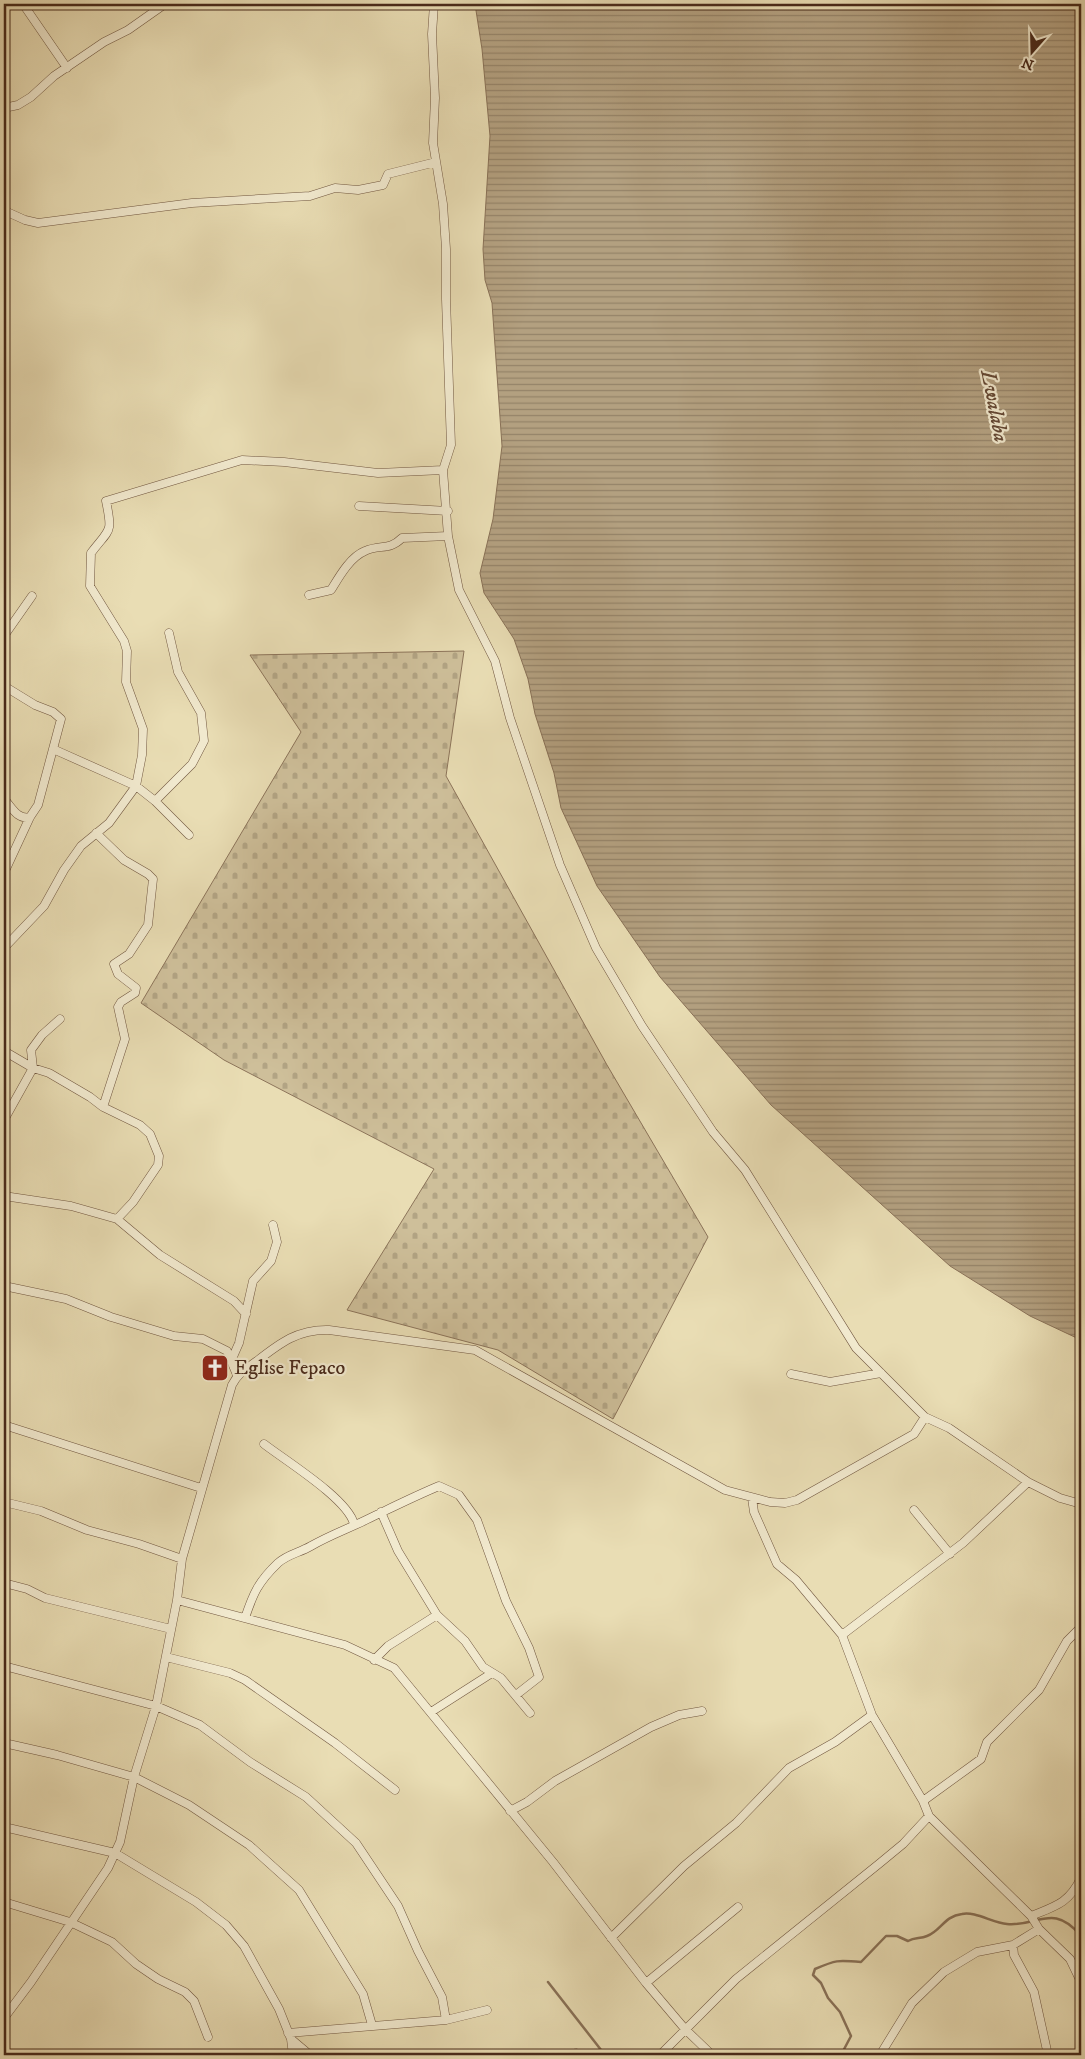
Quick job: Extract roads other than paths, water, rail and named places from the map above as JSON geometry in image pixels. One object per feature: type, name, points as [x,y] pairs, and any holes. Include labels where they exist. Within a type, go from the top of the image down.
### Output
[{"type":"street","points":[[23,4],[67,68]]},
{"type":"street","points":[[4,108],[18,105],[31,97],[104,42],[128,30],[165,4]]},
{"type":"street","points":[[434,4],[432,34],[435,98],[432,143],[443,204],[446,249],[451,445],[443,470],[448,511],[448,536],[459,590],[495,661],[510,718],[560,864],[596,948],[642,1026],[665,1058],[668,1067],[714,1132],[745,1170],[856,1348],[925,1417],[949,1428],[1028,1482],[1060,1498],[1081,1504]]},
{"type":"street","points":[[4,207],[5,211],[15,217],[38,223],[192,203],[310,196],[335,188],[358,190],[383,185],[388,174],[436,162]]},
{"type":"street","points":[[4,948],[44,906],[81,846],[117,814],[136,786],[144,738],[141,719],[126,682],[127,651],[124,641],[90,586],[92,553],[99,542],[108,536],[110,520],[106,500],[242,460],[284,462],[378,473],[443,470]]},
{"type":"street","points":[[359,506],[448,511]]},
{"type":"street","points":[[309,595],[331,590],[348,565],[363,551],[394,546],[402,538],[448,536]]},
{"type":"street","points":[[4,636],[32,596]]},
{"type":"street","points":[[155,801],[192,764],[204,741],[201,713],[178,672],[169,633]]},
{"type":"street","points":[[4,686],[35,705],[53,712],[61,719],[38,805],[30,817],[4,873]]},
{"type":"street","points":[[53,749],[136,786],[155,801],[189,835]]},
{"type":"street","points":[[4,799],[18,815],[26,818],[30,817]]},
{"type":"street","points":[[96,833],[124,860],[153,879],[148,925],[129,954],[114,964],[118,974],[136,988],[135,993],[118,1007],[125,1039],[102,1108]]},
{"type":"street","points":[[4,1120],[33,1068],[31,1050],[42,1035],[60,1019]]},
{"type":"street","points":[[4,1051],[33,1068],[49,1073],[64,1081],[90,1097],[102,1108],[146,1130],[160,1156],[158,1165],[148,1184],[117,1218]]},
{"type":"street","points":[[4,1196],[71,1206],[117,1218],[160,1255],[234,1301],[246,1314]]},
{"type":"street","points":[[232,1359],[246,1314],[253,1281],[271,1261],[277,1242],[273,1225]]},
{"type":"street","points":[[4,1286],[66,1299],[105,1315],[174,1336],[203,1339],[227,1351],[237,1374]]},
{"type":"street","points":[[4,2018],[31,1982],[115,1854],[134,1777],[156,1706],[178,1600],[182,1559],[232,1384],[237,1374],[277,1344],[294,1335],[312,1330],[342,1330],[476,1350],[725,1490],[752,1498],[784,1503],[811,1494],[914,1434],[925,1417]]},
{"type":"street","points":[[790,1374],[830,1382],[881,1374]]},
{"type":"street","points":[[4,1425],[201,1488]]},
{"type":"street","points":[[264,1444],[330,1493],[352,1517],[354,1524]]},
{"type":"street","points":[[842,1635],[950,1554],[1028,1482]]},
{"type":"street","points":[[245,1618],[255,1590],[278,1563],[290,1554],[309,1547],[403,1500],[439,1486],[464,1499],[477,1520],[506,1601],[529,1648],[539,1678],[516,1694]]},
{"type":"street","points":[[752,1498],[754,1512],[777,1564],[796,1580],[842,1635],[872,1715],[923,1801],[929,1816],[1031,1916],[1040,1929],[1070,1959],[1081,1982]]},
{"type":"street","points":[[4,1502],[41,1511],[87,1530],[138,1544],[182,1559]]},
{"type":"street","points":[[914,1510],[950,1554]]},
{"type":"street","points":[[381,1512],[398,1551],[438,1614],[465,1641],[483,1667],[501,1678],[530,1713]]},
{"type":"street","points":[[4,1583],[27,1589],[45,1598],[171,1629]]},
{"type":"street","points":[[178,1600],[345,1645],[394,1668],[510,1810],[646,1983],[685,2029],[712,2055]]},
{"type":"street","points":[[374,1660],[388,1646],[408,1636],[438,1614]]},
{"type":"street","points":[[923,1801],[981,1759],[987,1742],[1039,1690],[1067,1642],[1081,1627]]},
{"type":"street","points":[[166,1657],[230,1673],[244,1680],[336,1743],[395,1790]]},
{"type":"street","points":[[4,1666],[156,1706],[200,1725],[250,1762],[306,1797],[356,1843],[398,1906],[418,1951],[442,1997],[446,2020]]},
{"type":"street","points":[[431,1712],[492,1673]]},
{"type":"street","points":[[510,1810],[527,1802],[554,1782],[652,1727],[679,1714],[702,1711]]},
{"type":"street","points":[[611,1938],[684,1866],[736,1823],[789,1768],[834,1742],[872,1715]]},
{"type":"street","points":[[4,1743],[58,1755],[134,1777],[189,1805],[249,1845],[299,1890],[363,1994],[372,2025]]},
{"type":"street","points":[[660,2055],[736,1979],[903,1844],[929,1816]]},
{"type":"street","points":[[4,1827],[115,1854],[196,1902],[226,1925],[244,1946],[256,1965],[290,2036],[293,2055]]},
{"type":"street","points":[[1031,1916],[1061,1904],[1071,1895],[1081,1878]]},
{"type":"street","points":[[4,1902],[70,1922],[112,1942],[136,1964],[185,1992],[194,2001],[208,2037]]},
{"type":"street","points":[[646,1983],[738,1907]]},
{"type":"street","points":[[880,2055],[912,2003],[944,1972],[977,1952],[1013,1945],[1040,1929]]},
{"type":"street","points":[[1013,1945],[1014,1955],[1034,1992],[1048,2055]]},
{"type":"street","points":[[290,2036],[372,2025],[446,2020],[487,2010]]},
{"type":"street","points":[[290,2036],[310,2055]]},
{"type":"water","name":"Lwalaba","points":[[475,4],[1081,4],[1081,1340],[1030,1316],[950,1266],[771,1105],[660,977],[597,886],[561,808],[554,773],[535,714],[528,679],[514,639],[484,593],[480,573],[493,519],[502,446],[492,303],[485,280],[483,249],[490,136],[482,49]]},
{"type":"waterway","points":[[841,2055],[851,2036],[840,2012],[828,1998],[821,1983],[813,1975],[815,1969],[837,1961],[861,1962],[886,1936],[897,1936],[908,1941],[924,1937],[932,1934],[951,1918],[962,1914],[973,1914],[1007,1924],[1053,1918],[1062,1920],[1081,1936]]},
{"type":"waterway","points":[[548,1982],[605,2055]]},
{"type":"place","name":"Eglise Fepaco","points":[[215,1368]]}]
